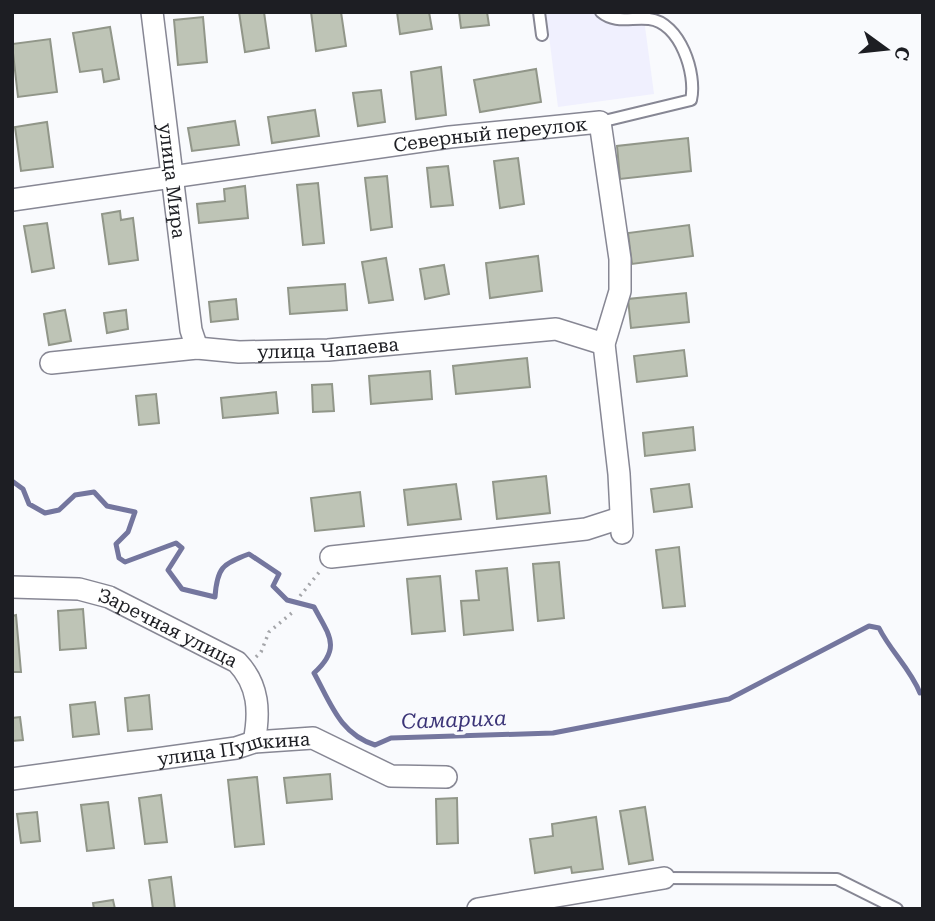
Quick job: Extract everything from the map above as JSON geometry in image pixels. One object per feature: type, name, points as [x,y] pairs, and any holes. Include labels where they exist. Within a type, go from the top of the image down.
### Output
[{"type":"street","name":"улица Мира","points":[[152,12],[191,330],[197,348]]},
{"type":"street","name":"Северный переулок","points":[[12,200],[450,137],[600,122],[621,258],[620,292],[604,344],[619,474],[621,525],[331,557]]},
{"type":"street","name":"улица Чапаева","points":[[51,363],[197,348],[239,352],[328,350],[556,329],[604,344]]},
{"type":"street","name":"Заречная улица","points":[[12,587],[79,589],[109,597],[237,662],[252,677],[259,715],[254,742]]},
{"type":"street","name":"улица Пушкина","points":[[12,779],[236,748],[254,742],[313,738],[390,776],[446,777]]},
{"type":"street","points":[[478,909],[664,878]]},
{"type":"lane","points":[[539,12],[542,35]]},
{"type":"lane","points":[[600,122],[691,100],[694,87],[690,64],[682,47],[663,24],[652,19],[610,19],[601,12]]},
{"type":"lane","points":[[664,878],[837,879],[897,909]]},
{"type":"path","points":[[300,596],[331,557]]},
{"type":"path","points":[[243,668],[261,652],[269,632],[293,611]]},
{"type":"shaded area","points":[[546,12],[643,12],[654,94],[558,107]]},
{"type":"building","points":[[239,12],[264,12],[269,48],[245,52]]},
{"type":"building","points":[[311,12],[341,12],[346,46],[316,51]]},
{"type":"building","points":[[397,12],[429,12],[432,29],[400,34]]},
{"type":"building","points":[[459,12],[487,12],[489,25],[461,28]]},
{"type":"building","points":[[203,17],[207,62],[178,65],[174,20]]},
{"type":"building","points":[[110,27],[119,79],[104,82],[102,69],[80,72],[73,33]]},
{"type":"building","points":[[50,39],[57,92],[18,97],[12,44]]},
{"type":"building","points":[[441,67],[446,115],[416,119],[411,72]]},
{"type":"building","points":[[536,69],[541,102],[480,112],[474,80]]},
{"type":"building","points":[[381,90],[385,122],[358,126],[353,93]]},
{"type":"building","points":[[315,110],[319,136],[272,143],[268,117]]},
{"type":"building","points":[[235,121],[239,145],[192,151],[188,128]]},
{"type":"building","points":[[47,122],[53,167],[21,171],[15,127]]},
{"type":"building","points":[[688,138],[691,171],[620,179],[617,146]]},
{"type":"building","points":[[518,158],[524,204],[500,208],[494,161]]},
{"type":"building","points":[[448,166],[453,205],[431,207],[427,168]]},
{"type":"building","points":[[387,176],[392,227],[371,230],[365,178]]},
{"type":"building","points":[[318,183],[324,243],[303,245],[297,185]]},
{"type":"building","points":[[245,186],[248,218],[199,223],[197,204],[225,201],[224,189]]},
{"type":"building","points":[[120,211],[121,220],[133,218],[138,260],[109,264],[102,214]]},
{"type":"building","points":[[47,223],[54,268],[32,272],[24,226]]},
{"type":"building","points":[[689,225],[693,256],[632,264],[628,233]]},
{"type":"building","points":[[538,256],[542,291],[490,298],[486,263]]},
{"type":"building","points":[[386,258],[393,300],[369,303],[362,262]]},
{"type":"building","points":[[444,265],[449,294],[425,299],[420,269]]},
{"type":"building","points":[[345,284],[347,310],[290,314],[288,288]]},
{"type":"building","points":[[686,293],[689,322],[631,328],[628,299]]},
{"type":"building","points":[[236,299],[238,319],[211,322],[209,302]]},
{"type":"building","points":[[65,310],[71,341],[49,345],[44,314]]},
{"type":"building","points":[[126,310],[128,329],[107,333],[104,313]]},
{"type":"building","points":[[684,350],[687,376],[637,382],[634,356]]},
{"type":"building","points":[[527,358],[530,387],[456,394],[453,366]]},
{"type":"building","points":[[430,371],[432,399],[371,404],[369,376]]},
{"type":"building","points":[[332,384],[334,411],[313,412],[312,385]]},
{"type":"building","points":[[276,392],[278,413],[223,418],[221,398]]},
{"type":"building","points":[[156,394],[159,423],[139,425],[136,396]]},
{"type":"building","points":[[693,427],[695,450],[645,456],[643,433]]},
{"type":"building","points":[[546,476],[550,513],[497,519],[493,482]]},
{"type":"building","points":[[456,484],[461,519],[408,525],[404,490]]},
{"type":"building","points":[[689,484],[692,507],[654,512],[651,489]]},
{"type":"building","points":[[360,492],[364,526],[315,531],[311,498]]},
{"type":"building","points":[[679,547],[685,606],[663,608],[656,550]]},
{"type":"building","points":[[559,562],[564,618],[538,621],[533,564]]},
{"type":"building","points":[[507,568],[513,630],[464,635],[461,601],[479,600],[476,571]]},
{"type":"building","points":[[440,576],[445,631],[412,634],[407,579]]},
{"type":"building","points":[[83,609],[86,648],[60,650],[58,611]]},
{"type":"building","points":[[16,615],[21,672],[12,672],[12,616]]},
{"type":"building","points":[[149,695],[152,729],[128,731],[125,698]]},
{"type":"building","points":[[95,702],[99,734],[73,737],[70,705]]},
{"type":"building","points":[[20,717],[23,740],[12,741],[12,718]]},
{"type":"building","points":[[330,774],[332,799],[287,803],[284,778]]},
{"type":"building","points":[[257,777],[264,844],[235,847],[228,780]]},
{"type":"building","points":[[161,795],[167,842],[145,844],[139,798]]},
{"type":"building","points":[[457,798],[458,843],[437,844],[436,799]]},
{"type":"building","points":[[108,802],[114,848],[87,851],[81,805]]},
{"type":"building","points":[[645,807],[653,860],[629,864],[620,811]]},
{"type":"building","points":[[37,812],[40,841],[21,843],[17,814]]},
{"type":"building","points":[[596,817],[603,869],[572,873],[571,867],[535,873],[530,839],[553,836],[552,824]]},
{"type":"building","points":[[171,877],[175,909],[153,909],[149,880]]},
{"type":"building","points":[[113,900],[115,909],[94,909],[93,903]]},
{"type":"waterway","name":"Самариха","points":[[12,481],[23,489],[29,504],[45,513],[59,510],[75,495],[94,492],[107,506],[135,512],[128,532],[116,544],[119,558],[125,562],[176,543],[182,548],[168,570],[182,589],[215,597],[217,579],[223,568],[249,554],[279,574],[273,586],[287,600],[314,607],[328,634],[328,656],[314,673],[332,707],[345,726],[363,740],[375,745],[391,738],[553,733],[729,699],[869,626],[879,628],[920,693],[923,691]]}]
